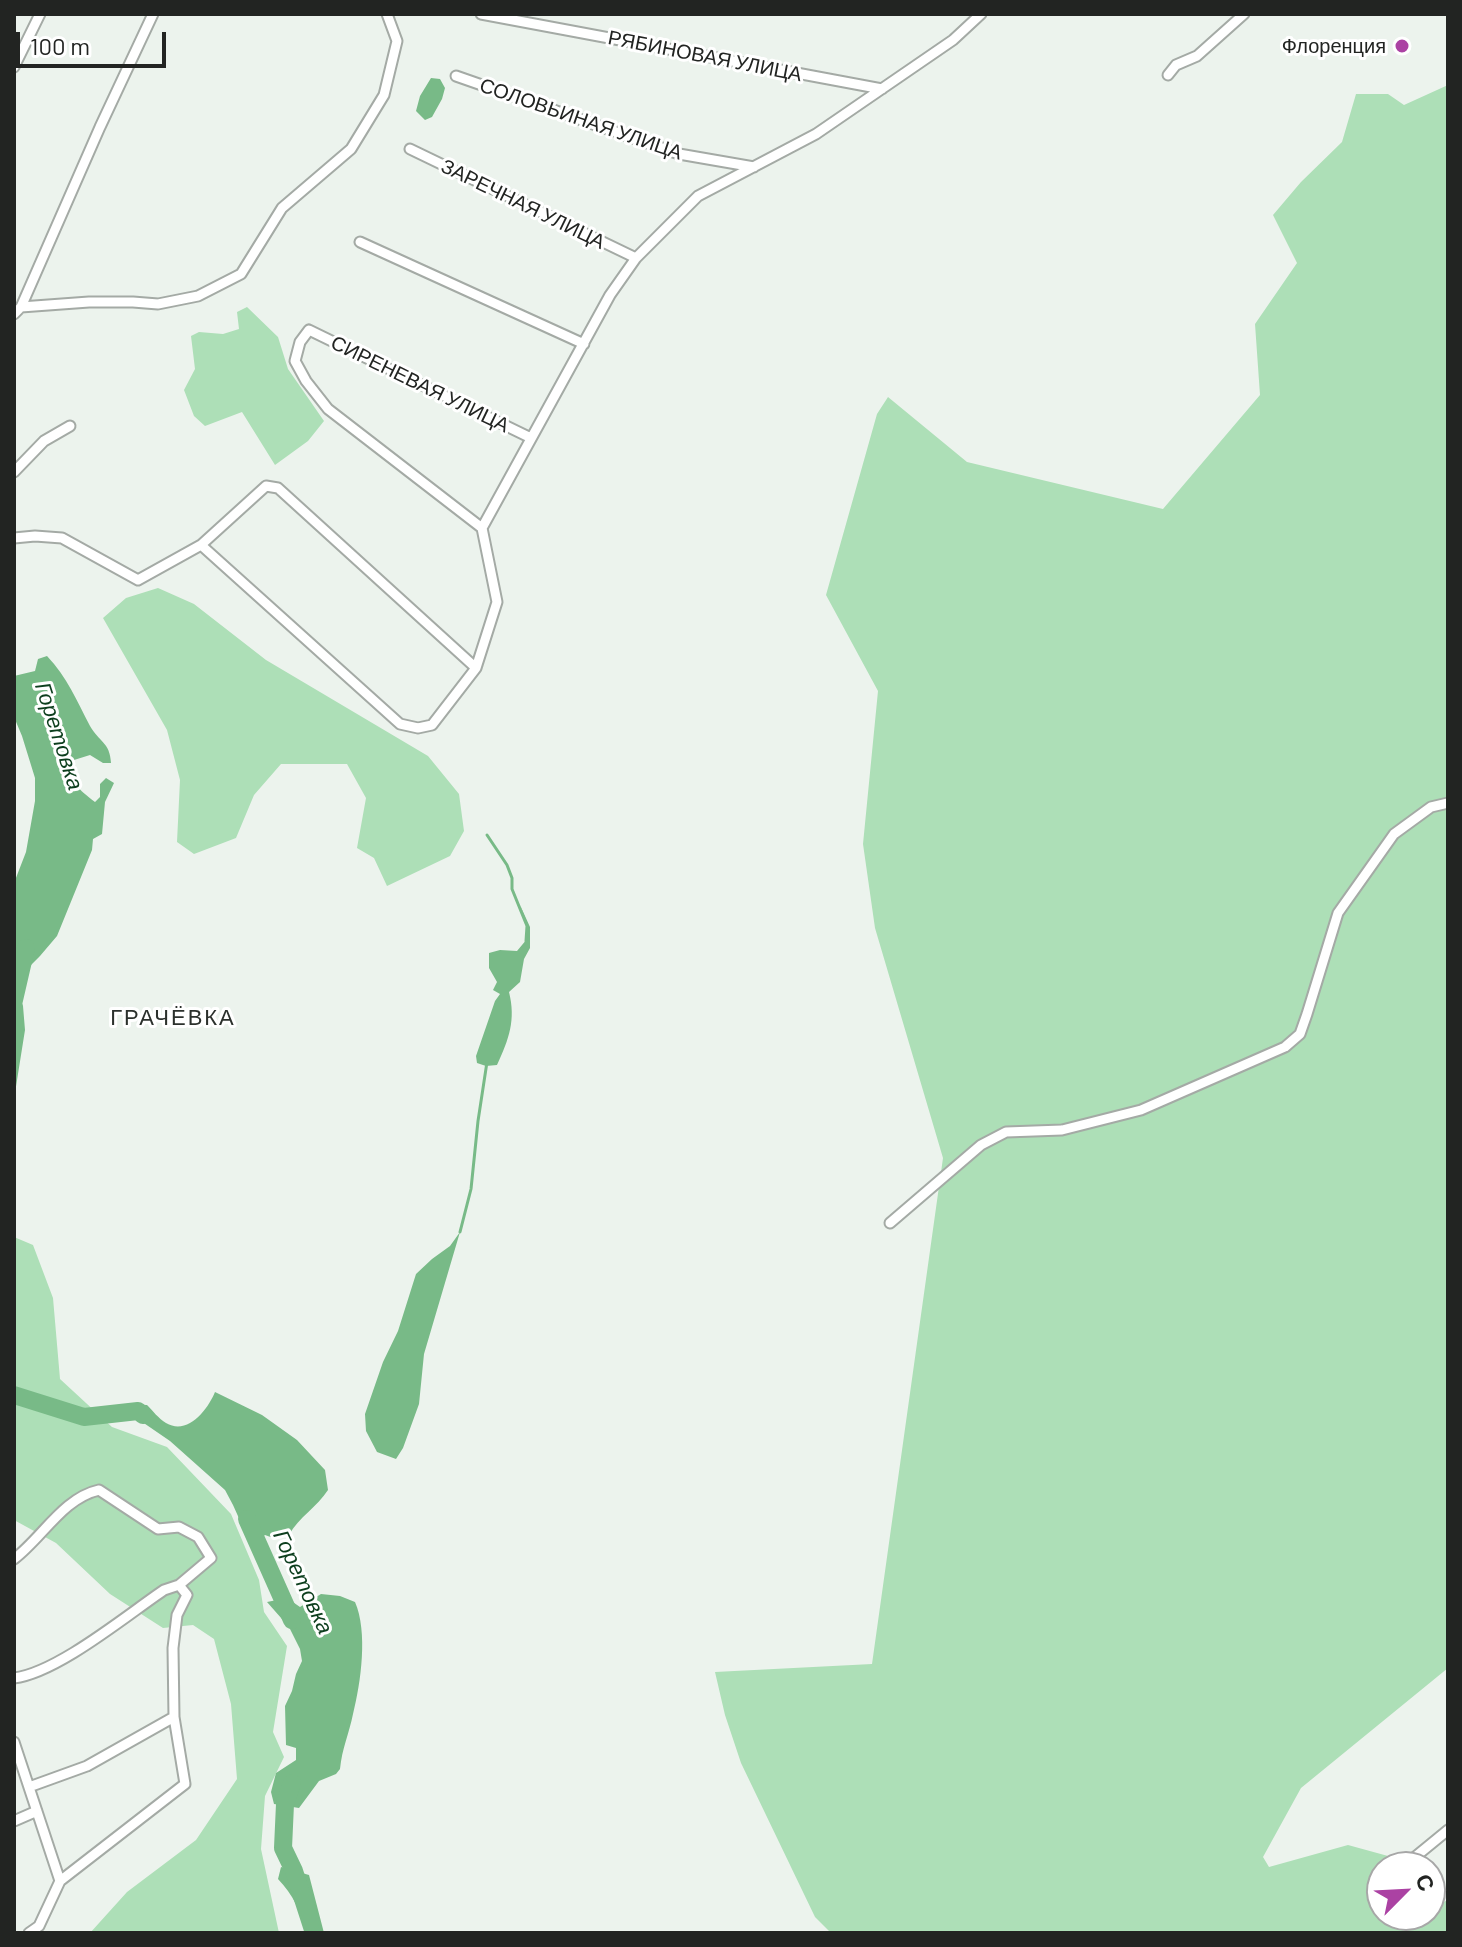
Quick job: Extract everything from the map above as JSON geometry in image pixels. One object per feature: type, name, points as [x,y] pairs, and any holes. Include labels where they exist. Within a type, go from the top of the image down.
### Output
[{"type":"street","points":[[14,67],[40,14]]},
{"type":"street","points":[[18,311],[153,14]]},
{"type":"street","points":[[18,311],[89,302],[158,304],[198,296],[241,274],[282,208],[351,149],[384,95],[397,41],[387,14]]},
{"type":"street","name":"РЯБИНОВАЯ УЛИЦА","points":[[481,14],[882,89]]},
{"type":"street","points":[[201,545],[400,724],[418,728],[432,725],[476,668],[497,602],[482,528],[610,295],[636,258],[698,196],[816,134],[953,40],[981,14]]},
{"type":"street","points":[[1168,75],[1176,65],[1197,56],[1244,14]]},
{"type":"street","name":"СОЛОВЬИНАЯ УЛИЦА","points":[[456,76],[679,154],[754,167]]},
{"type":"street","name":"ЗАРЕЧНАЯ УЛИЦА","points":[[410,149],[636,258]]},
{"type":"street","points":[[360,242],[584,344]]},
{"type":"street","name":"СИРЕНЕВАЯ УЛИЦА","points":[[482,528],[328,409],[295,361],[300,342],[309,330],[531,438]]},
{"type":"street","points":[[14,472],[44,441],[70,426]]},
{"type":"street","points":[[14,538],[62,538],[138,580],[201,545],[266,486],[278,488],[476,668]]},
{"type":"street","points":[[890,1223],[981,1145],[1006,1132],[1062,1130],[1141,1110],[1285,1047],[1300,1034],[1304,1024],[1338,913],[1394,834],[1431,807],[1448,803]]},
{"type":"street","points":[[14,1559],[58,1515],[88,1492],[99,1490],[158,1529],[179,1527],[198,1537],[211,1558],[179,1585],[164,1590],[62,1659],[29,1676],[14,1678]]},
{"type":"street","points":[[29,1933],[41,1928],[60,1881],[185,1784],[174,1717],[173,1648],[177,1615],[187,1595],[179,1585]]},
{"type":"street","points":[[29,1787],[87,1766],[174,1717]]},
{"type":"street","points":[[14,1742],[60,1881]]},
{"type":"street","points":[[14,1821],[37,1811]]},
{"type":"street","points":[[1422,1851],[1448,1830]]},
{"type":"shaded area","points":[[1448,85],[1448,1668],[1301,1788],[1263,1857],[1269,1867],[1348,1845],[1370,1851],[1366,1851],[1366,1931],[1446,1931],[1448,1900],[1448,1933],[831,1933],[815,1917],[741,1763],[715,1672],[872,1664],[943,1158],[875,928],[863,844],[878,691],[826,595],[877,414],[888,397],[967,462],[1163,509],[1260,395],[1255,324],[1297,263],[1273,215],[1342,142],[1356,94],[1388,94],[1404,105]]},
{"type":"shaded area","points":[[247,307],[278,337],[288,369],[324,421],[308,441],[275,465],[242,412],[205,426],[194,416],[184,390],[195,369],[191,336],[199,332],[223,334],[239,329],[237,312]]},
{"type":"shaded area","points":[[158,588],[194,604],[266,660],[428,756],[459,794],[464,831],[450,856],[387,886],[374,858],[357,848],[366,798],[347,764],[281,764],[254,795],[236,838],[194,854],[177,842],[180,780],[167,730],[103,618],[126,598]]},
{"type":"shaded area","points":[[14,1237],[33,1245],[53,1298],[60,1379],[112,1427],[167,1447],[231,1514],[259,1580],[264,1612],[287,1646],[273,1732],[284,1757],[265,1796],[261,1849],[279,1933],[90,1933],[127,1892],[196,1840],[237,1779],[231,1704],[214,1639],[193,1625],[163,1628],[110,1594],[56,1543],[14,1520]]},
{"type":"water","points":[[431,78],[440,79],[445,88],[432,117],[425,120],[416,111],[420,96]]},
{"type":"water","points":[[47,656],[66,681],[110,756],[111,763],[103,763],[90,755],[74,760],[72,774],[76,785],[95,802],[100,797],[100,784],[106,778],[114,783],[105,802],[102,834],[93,839],[92,850],[57,936],[26,970],[14,969],[14,883],[26,852],[35,801],[35,778],[14,717],[14,676],[35,671],[38,659]]},
{"type":"water","points":[[520,905],[530,927],[530,948],[524,959],[520,982],[509,992],[511,1021],[505,1047],[497,1065],[486,1066],[477,1063],[476,1056],[500,994],[493,990],[497,982],[489,968],[489,953],[517,951],[527,939],[527,926]]},
{"type":"water","points":[[14,978],[24,980],[20,993],[25,1030],[14,1099]]},
{"type":"water","points":[[460,1232],[424,1354],[419,1404],[396,1459],[377,1452],[366,1431],[365,1414],[383,1362],[398,1331],[416,1274],[450,1246]]},
{"type":"water","points":[[215,1392],[262,1415],[297,1440],[325,1470],[328,1490],[289,1535],[276,1539],[265,1535],[251,1545],[225,1490],[170,1441],[124,1412],[124,1404],[147,1405],[166,1423],[182,1426],[202,1413]]},
{"type":"water","points":[[321,1594],[340,1596],[355,1602],[359,1614],[362,1657],[356,1701],[340,1769],[319,1781],[299,1808],[274,1804],[271,1792],[276,1773],[296,1760],[296,1748],[286,1745],[285,1706],[302,1661],[300,1649],[289,1627],[267,1602],[287,1598],[300,1607]]},
{"type":"water","points":[[281,1867],[309,1875],[324,1933],[306,1933],[296,1904],[278,1879]]},
{"type":"waterway","points":[[487,835],[512,878],[512,889],[527,926],[526,941]]},
{"type":"waterway","name":"Горетовка","points":[[14,1000],[26,948]]},
{"type":"waterway","points":[[460,1232],[471,1189],[487,1062]]},
{"type":"waterway","name":"Горетовка","points":[[14,1395],[84,1417],[138,1411],[143,1415]]},
{"type":"waterway","name":"Горетовка","points":[[247,1519],[292,1620]]},
{"type":"waterway","name":"Горетовка","points":[[292,1783],[285,1804],[283,1848],[294,1871],[314,1933]]},
{"type":"place","name":"Флоренция","points":[[1402,46]]},
{"type":"district","name":"ГРАЧЁВКА","points":[[173,1018]]}]
